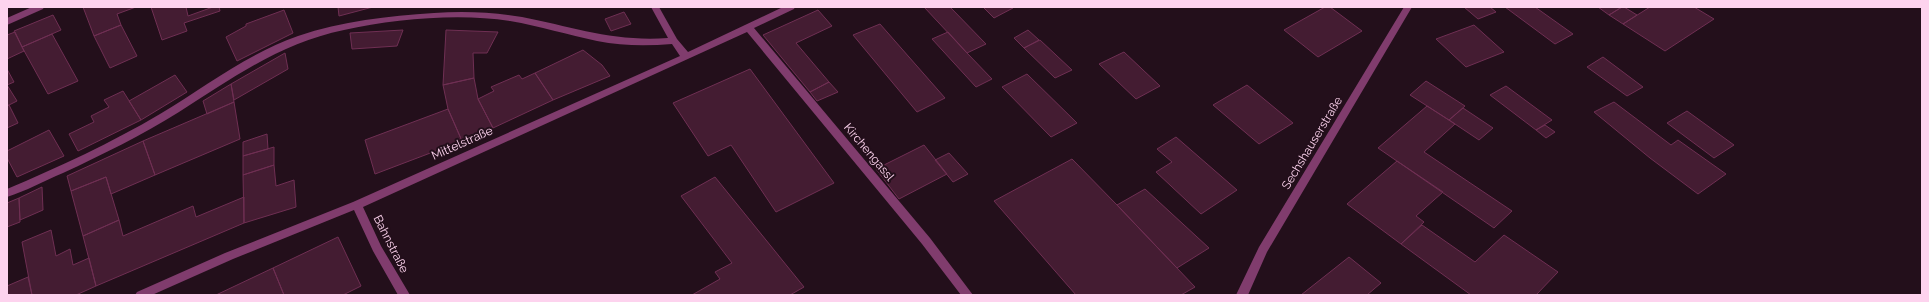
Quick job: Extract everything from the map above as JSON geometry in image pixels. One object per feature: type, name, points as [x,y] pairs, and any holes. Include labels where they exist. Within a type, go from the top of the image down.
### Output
[{"type":"street","points":[[7,22],[40,7]]},
{"type":"street","points":[[655,7],[674,41],[686,57]]},
{"type":"street","name":"Mittelstraße","points":[[141,295],[229,256],[357,205],[686,57],[790,7]]},
{"type":"street","name":"Sechshauserstraße","points":[[1242,295],[1262,250],[1408,7]]},
{"type":"street","points":[[7,193],[101,150],[161,118],[231,73],[274,50],[303,38],[333,29],[387,20],[468,15],[509,18],[610,40],[646,43],[674,41]]},
{"type":"street","name":"Kirchengassl","points":[[748,27],[916,229],[967,295]]},
{"type":"street","name":"Bahnstraße","points":[[357,205],[377,248],[404,295]]},
{"type":"building","points":[[83,7],[136,7],[117,14],[121,25],[94,36]]},
{"type":"building","points":[[151,7],[186,7],[188,16],[213,7],[219,7],[220,11],[184,23],[187,31],[162,40]]},
{"type":"building","points":[[338,7],[373,7],[339,16]]},
{"type":"building","points":[[924,7],[950,7],[986,44],[967,53]]},
{"type":"building","points":[[983,7],[1012,7],[1013,8],[994,18]]},
{"type":"building","points":[[1325,7],[1330,7],[1362,31],[1318,57],[1284,30]]},
{"type":"building","points":[[1464,7],[1490,7],[1496,12],[1478,19]]},
{"type":"building","points":[[1505,7],[1535,7],[1573,34],[1555,44]]},
{"type":"building","points":[[1598,7],[1622,7],[1609,15]]},
{"type":"building","points":[[1622,7],[1637,15],[1623,24],[1609,15]]},
{"type":"building","points":[[1650,7],[1694,7],[1714,19],[1665,51],[1623,24]]},
{"type":"building","points":[[284,10],[293,33],[237,61],[226,37],[246,26],[246,24]]},
{"type":"building","points":[[818,10],[832,26],[796,43],[829,82],[810,92],[763,35]]},
{"type":"building","points":[[624,12],[631,24],[611,31],[605,19]]},
{"type":"building","points":[[53,15],[61,30],[22,47],[14,31]]},
{"type":"building","points":[[880,24],[945,98],[917,112],[853,35]]},
{"type":"building","points":[[121,25],[137,56],[110,68],[94,36]]},
{"type":"building","points":[[1474,25],[1504,52],[1466,67],[1436,39]]},
{"type":"building","points":[[403,30],[397,46],[352,49],[350,33]]},
{"type":"building","points":[[446,30],[498,32],[487,53],[473,53],[474,78],[443,85]]},
{"type":"building","points":[[1028,30],[1039,40],[1024,48],[1014,38]]},
{"type":"building","points":[[15,32],[24,51],[7,59],[7,35]]},
{"type":"building","points":[[948,32],[992,79],[976,87],[932,39]]},
{"type":"building","points":[[52,34],[78,81],[48,94],[22,47]]},
{"type":"building","points":[[1040,40],[1072,70],[1055,78],[1024,48]]},
{"type":"building","points":[[583,50],[602,65],[610,76],[553,100],[535,73]]},
{"type":"building","points":[[1124,52],[1160,86],[1136,99],[1099,64]]},
{"type":"building","points":[[285,53],[288,69],[234,100],[231,84]]},
{"type":"building","points":[[1603,57],[1643,87],[1627,96],[1587,67]]},
{"type":"building","points":[[7,69],[14,82],[7,85]]},
{"type":"building","points":[[750,69],[834,183],[776,212],[731,145],[708,156],[673,103]]},
{"type":"building","points":[[535,73],[553,100],[493,128],[478,99],[494,91],[491,87],[519,75],[522,79]]},
{"type":"building","points":[[1027,74],[1077,123],[1051,137],[1002,87]]},
{"type":"building","points":[[175,75],[187,92],[141,120],[129,101]]},
{"type":"building","points":[[474,78],[478,99],[493,128],[462,141],[448,109],[443,85]]},
{"type":"building","points":[[1426,81],[1465,106],[1449,120],[1410,95]]},
{"type":"building","points":[[829,82],[838,92],[817,101],[810,92]]},
{"type":"building","points":[[231,84],[234,102],[207,114],[203,101]]},
{"type":"building","points":[[7,85],[17,101],[7,106]]},
{"type":"building","points":[[1247,85],[1293,123],[1259,144],[1213,105]]},
{"type":"building","points":[[1506,86],[1552,120],[1536,130],[1490,95]]},
{"type":"building","points":[[123,91],[141,120],[78,151],[69,134],[94,122],[91,116],[109,107],[104,100]]},
{"type":"building","points":[[234,102],[240,139],[155,175],[143,141]]},
{"type":"building","points":[[1614,102],[1671,145],[1678,140],[1726,174],[1698,194],[1650,158],[1594,112]]},
{"type":"building","points":[[9,105],[18,123],[7,128],[7,106]]},
{"type":"building","points":[[1427,106],[1455,124],[1424,152],[1512,211],[1494,228],[1378,148]]},
{"type":"building","points":[[1463,108],[1493,128],[1479,140],[1449,120]]},
{"type":"building","points":[[448,109],[462,141],[375,174],[365,140]]},
{"type":"building","points":[[1687,111],[1734,145],[1714,158],[1667,123]]},
{"type":"building","points":[[1545,125],[1555,132],[1546,138],[1536,130]]},
{"type":"building","points":[[49,130],[64,156],[17,177],[7,158],[7,151]]},
{"type":"building","points":[[267,134],[268,149],[243,156],[243,142]]},
{"type":"building","points":[[1176,137],[1237,190],[1201,214],[1156,172],[1172,162],[1157,149]]},
{"type":"building","points":[[143,141],[155,175],[111,194],[106,177],[71,191],[67,176]]},
{"type":"building","points":[[924,145],[947,174],[899,199],[876,169]]},
{"type":"building","points":[[274,147],[274,165],[243,175],[243,156]]},
{"type":"building","points":[[949,153],[968,174],[953,182],[935,160]]},
{"type":"building","points":[[1072,159],[1195,287],[1181,295],[1076,295],[994,201]]},
{"type":"building","points":[[1397,161],[1443,192],[1416,216],[1424,222],[1401,244],[1347,204]]},
{"type":"building","points":[[274,165],[276,186],[294,180],[296,207],[244,223],[243,175]]},
{"type":"building","points":[[106,177],[119,220],[83,236],[71,191]]},
{"type":"building","points":[[715,177],[804,287],[790,295],[692,295],[720,279],[715,272],[732,263],[681,196]]},
{"type":"building","points":[[42,187],[43,210],[20,220],[19,198]]},
{"type":"building","points":[[1145,189],[1209,248],[1177,268],[1117,205]]},
{"type":"building","points":[[244,197],[244,223],[96,286],[83,236],[119,220],[123,236],[193,206],[196,217]]},
{"type":"building","points":[[19,198],[20,222],[7,227],[7,203]]},
{"type":"building","points":[[1422,225],[1475,262],[1504,235],[1558,272],[1536,295],[1471,295],[1401,244]]},
{"type":"building","points":[[51,230],[56,256],[70,249],[73,265],[89,258],[96,286],[76,295],[32,295],[22,242]]},
{"type":"building","points":[[338,237],[361,286],[343,295],[284,295],[273,268]]},
{"type":"building","points":[[1349,257],[1381,283],[1367,295],[1301,295]]},
{"type":"building","points":[[273,268],[284,295],[216,295]]},
{"type":"building","points":[[28,277],[32,295],[7,295],[7,286]]}]
